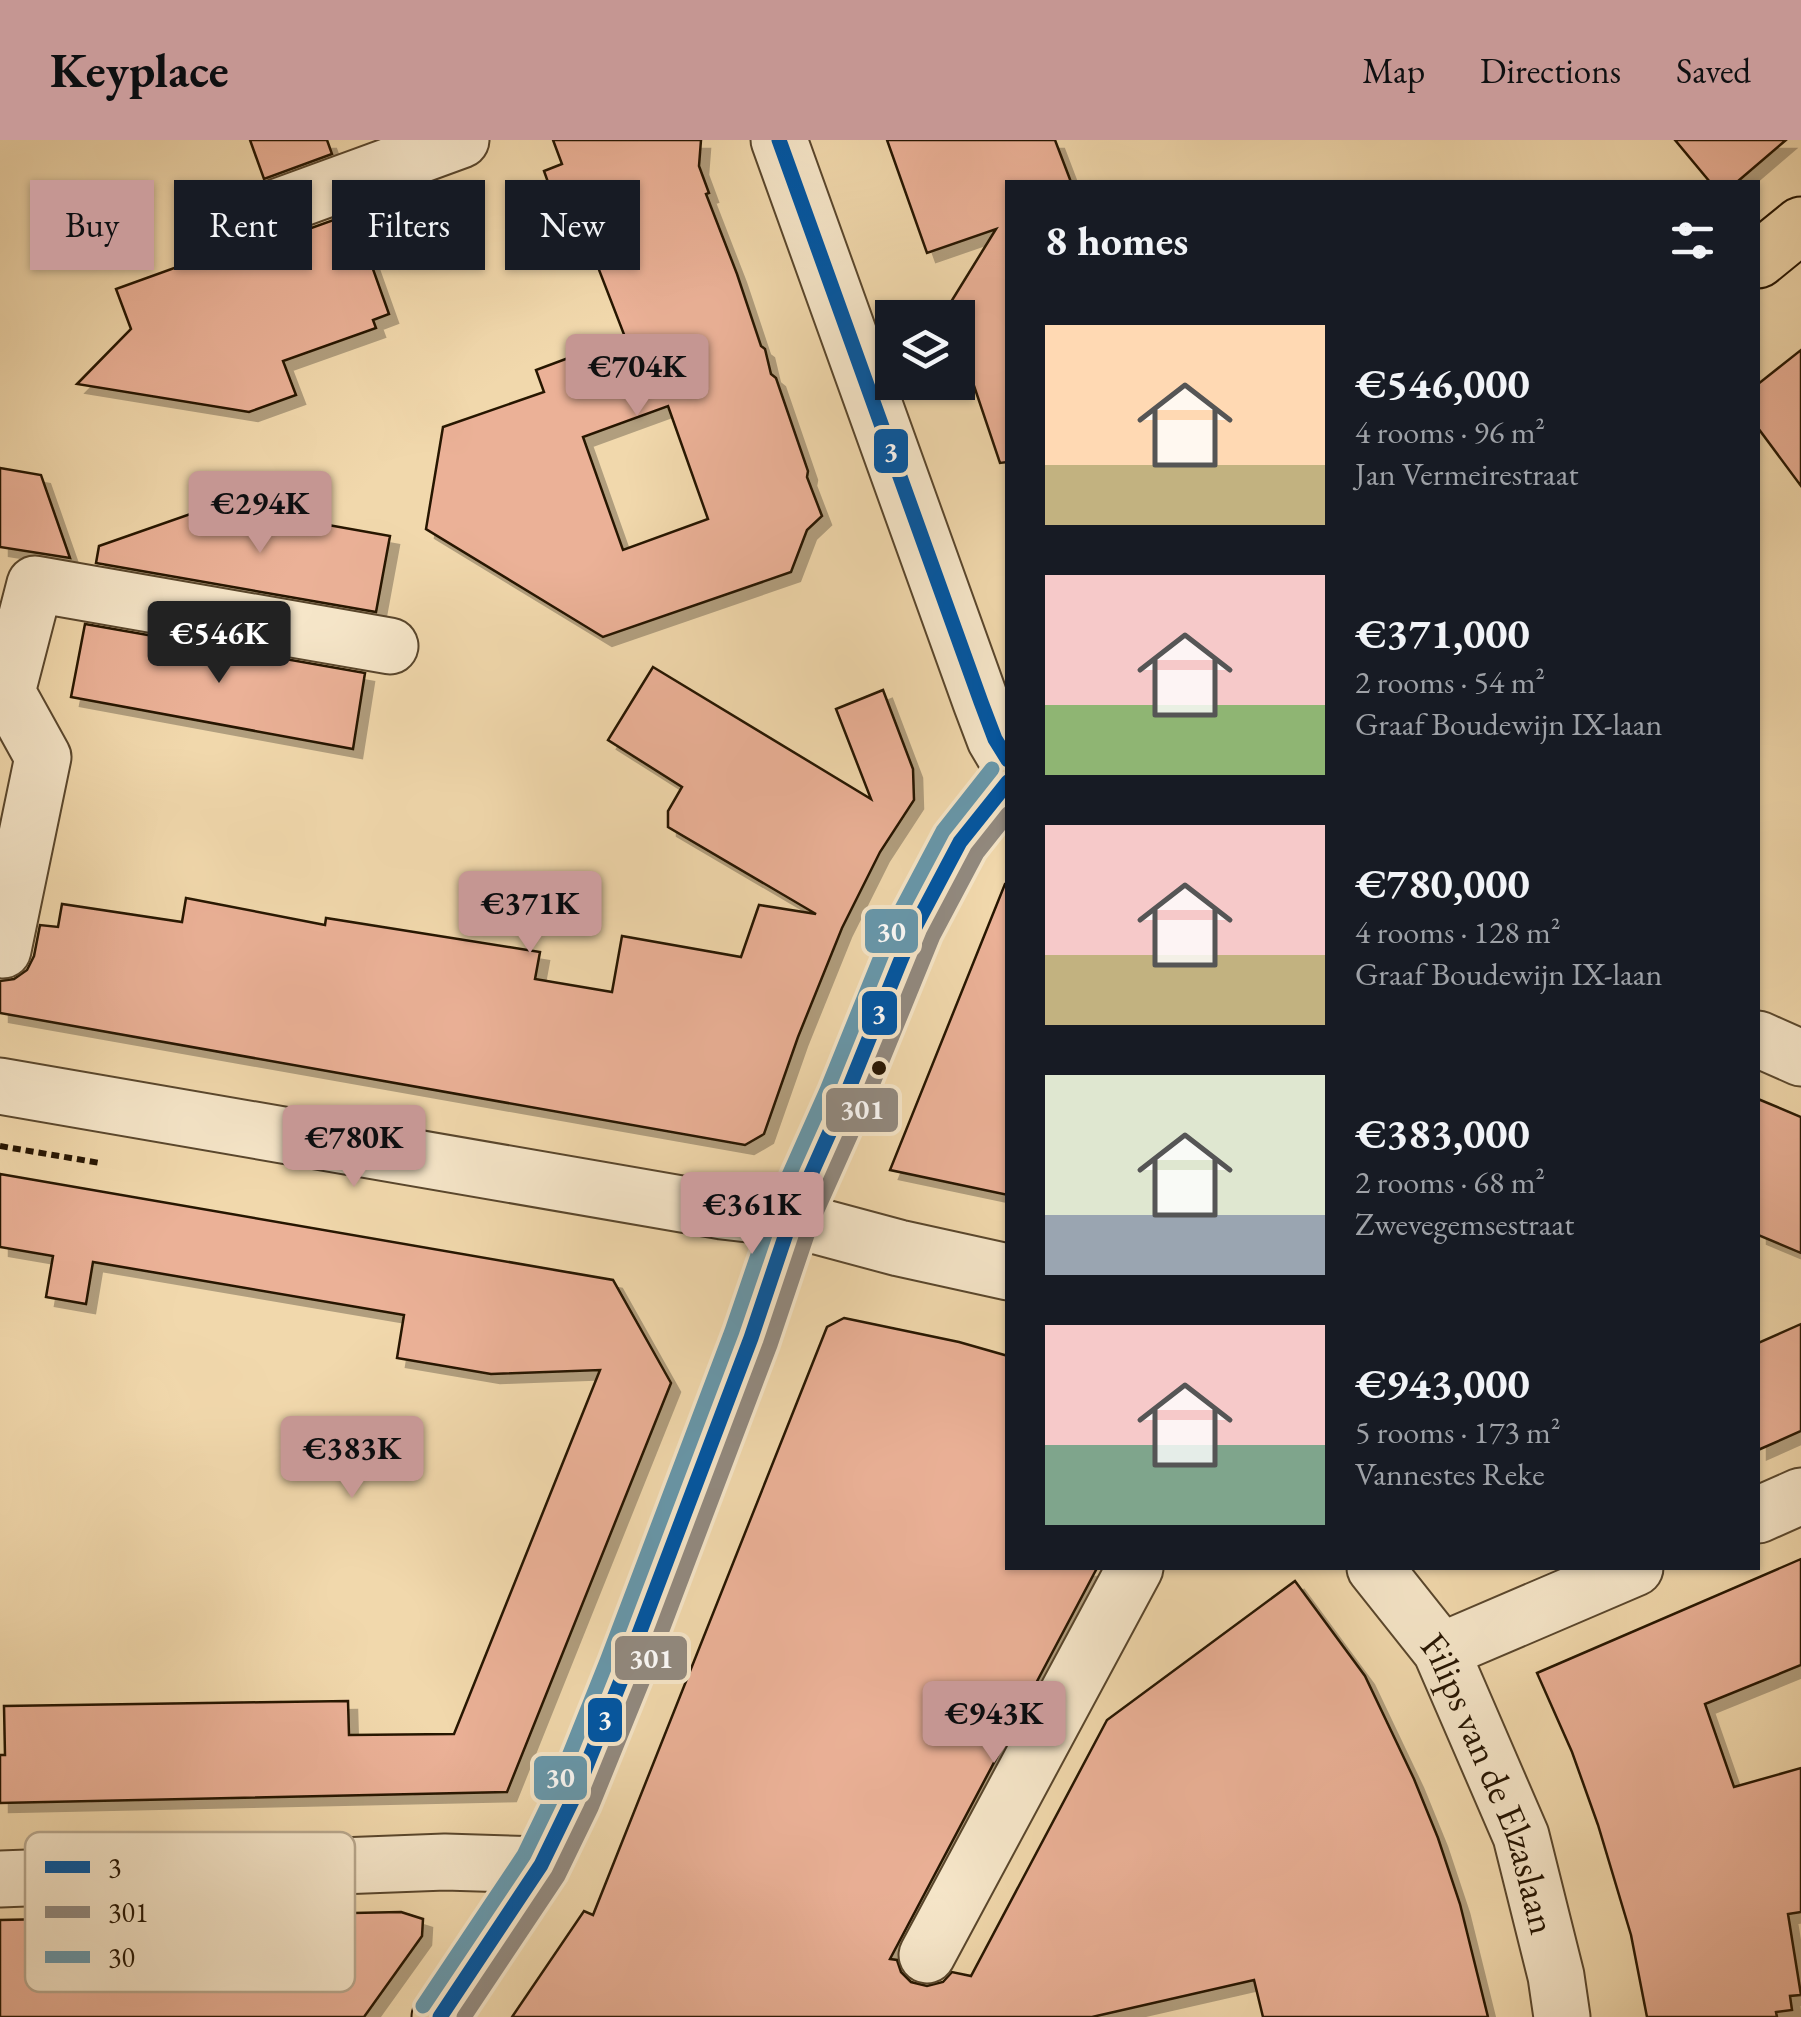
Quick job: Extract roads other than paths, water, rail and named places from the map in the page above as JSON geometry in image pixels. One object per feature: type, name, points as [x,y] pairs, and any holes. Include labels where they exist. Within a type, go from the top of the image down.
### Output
[{"type":"main road","points":[[1760,258],[1801,225]]},
{"type":"main road","points":[[440,2017],[541,1865],[573,1799],[751,1338],[791,1220],[846,1098],[915,927],[960,842],[1005,785]]},
{"type":"street","points":[[312,194],[462,140]]},
{"type":"street","points":[[779,140],[982,702],[1005,756]]},
{"type":"street","points":[[3,950],[42,757],[4,691],[34,584],[390,646]]},
{"type":"street","points":[[1760,1040],[1801,1058]]},
{"type":"street","points":[[0,1086],[791,1220],[1005,1271]]},
{"type":"street","points":[[1760,1514],[1801,1496]]},
{"type":"street","points":[[927,1955],[1134,1570]]},
{"type":"street","name":"Filips van de Elzaslaan","points":[[1377,1570],[1441,1651],[1521,1836],[1556,1976],[1562,2017]]},
{"type":"street","points":[[1441,1651],[1630,1570]]},
{"type":"street","points":[[355,1866],[446,1862],[541,1865]]},
{"type":"street","points":[[0,1880],[25,1879]]}]
